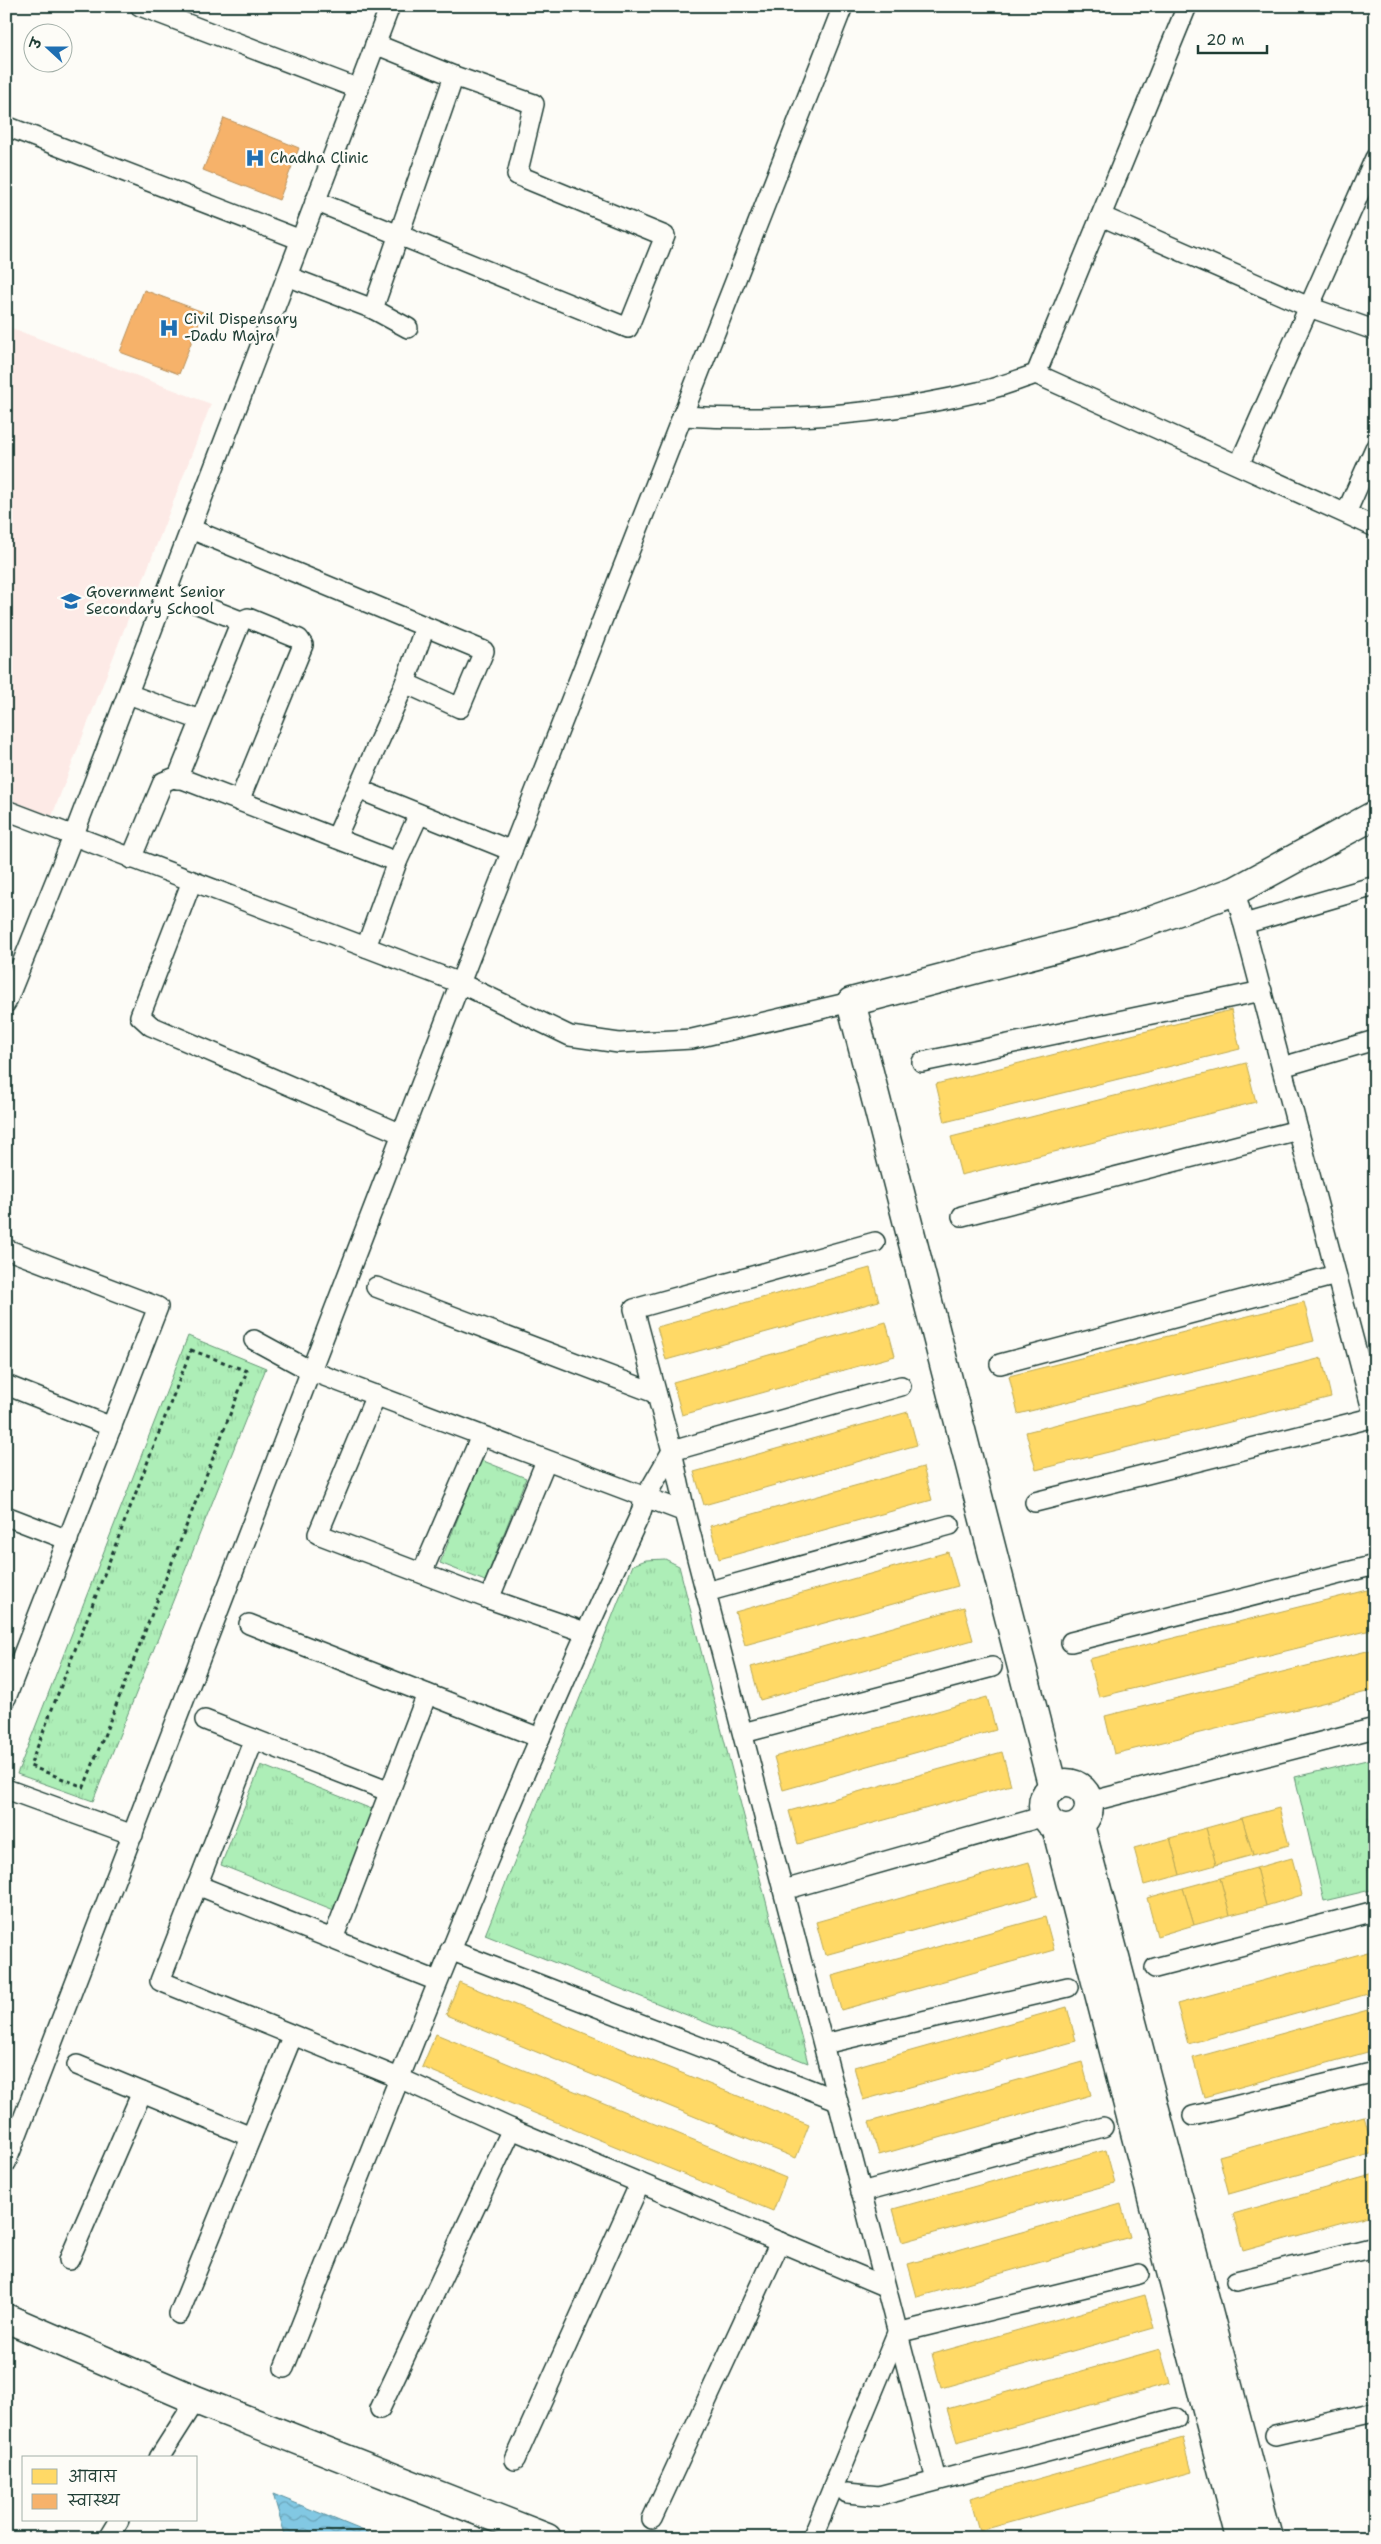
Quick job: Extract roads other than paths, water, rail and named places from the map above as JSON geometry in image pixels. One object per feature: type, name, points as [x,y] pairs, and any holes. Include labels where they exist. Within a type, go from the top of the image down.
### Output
[{"type":"street","points":[[140,6],[358,89]]},
{"type":"street","points":[[6,1003],[74,837],[390,6]]},
{"type":"street","points":[[6,2163],[460,983],[843,6]]},
{"type":"street","points":[[1036,374],[1187,6]]},
{"type":"street","points":[[316,201],[628,328],[665,236],[517,175],[534,104],[454,76],[375,44]]},
{"type":"street","points":[[373,309],[454,76]]},
{"type":"street","points":[[6,126],[301,240]]},
{"type":"street","points":[[1239,465],[1375,158]]},
{"type":"street","points":[[1101,216],[1309,307],[1371,329]]},
{"type":"street","points":[[287,276],[373,309],[408,328]]},
{"type":"street","points":[[682,416],[725,419],[854,414],[978,392],[1036,374],[1375,527]]},
{"type":"street","points":[[1346,514],[1375,448]]},
{"type":"street","points":[[191,529],[484,651],[460,708],[405,683]]},
{"type":"street","points":[[167,592],[241,621]]},
{"type":"street","points":[[177,779],[241,621],[248,618],[299,639],[303,645],[240,801]]},
{"type":"street","points":[[336,838],[405,683],[426,627]]},
{"type":"street","points":[[128,694],[200,720]]},
{"type":"street","points":[[131,859],[163,782],[177,779],[240,801],[397,862]]},
{"type":"street","points":[[358,788],[512,851]]},
{"type":"street","points":[[6,810],[460,983],[570,1036],[619,1043],[692,1039],[851,1002],[1128,929],[1235,891],[1375,815]]},
{"type":"street","points":[[366,947],[397,862],[419,814]]},
{"type":"street","points":[[192,881],[140,1016],[151,1026],[402,1134]]},
{"type":"street","points":[[1244,924],[1375,886]]},
{"type":"street","points":[[1035,1502],[1374,1418],[1235,891]]},
{"type":"street","points":[[922,1062],[1262,991]]},
{"type":"street","points":[[851,1002],[1053,1788]]},
{"type":"street","points":[[1282,1067],[1375,1040]]},
{"type":"street","points":[[962,1216],[1298,1130]]},
{"type":"street","points":[[875,1242],[634,1310],[824,2044],[884,2286],[898,2332],[936,2480]]},
{"type":"street","points":[[6,1249],[158,1307],[68,1540],[13,1659],[6,1698]]},
{"type":"street","points":[[1000,1364],[1336,1275]]},
{"type":"street","points":[[376,1287],[655,1393]]},
{"type":"street","points":[[254,1340],[311,1371],[685,1512]]},
{"type":"street","points":[[6,1385],[112,1427]]},
{"type":"street","points":[[284,2368],[450,1950],[585,1632],[640,1515],[646,1496],[672,1451],[901,1386]]},
{"type":"street","points":[[376,1395],[318,1534],[488,1599],[585,1632]]},
{"type":"street","points":[[422,1573],[482,1436]]},
{"type":"street","points":[[488,1599],[546,1461]]},
{"type":"street","points":[[6,1516],[68,1540]]},
{"type":"street","points":[[706,1592],[950,1526]]},
{"type":"street","points":[[1071,1642],[1375,1565]]},
{"type":"street","points":[[248,1624],[540,1738]]},
{"type":"street","points":[[743,1733],[992,1667]]},
{"type":"street","points":[[333,1939],[427,1694]]},
{"type":"street","points":[[205,1720],[390,1792]]},
{"type":"street","points":[[784,1890],[1068,1817],[1375,1728]]},
{"type":"street","points":[[254,1739],[160,1981],[292,2037],[399,2078],[512,2129],[884,2286]]},
{"type":"street","points":[[1068,1817],[1043,1806],[1046,1796],[1053,1788],[1061,1784],[1078,1787],[1085,1793],[1068,1817],[1240,2538]]},
{"type":"street","points":[[6,1789],[133,1835]]},
{"type":"street","points":[[1068,1817],[1268,2538]]},
{"type":"street","points":[[197,1885],[437,1981]]},
{"type":"street","points":[[1155,1968],[1375,1911]]},
{"type":"street","points":[[450,1950],[837,2100]]},
{"type":"street","points":[[824,2044],[1068,1987]]},
{"type":"street","points":[[179,2314],[292,2037]]},
{"type":"street","points":[[76,2065],[251,2137]]},
{"type":"street","points":[[1193,2116],[1375,2072]]},
{"type":"street","points":[[70,2260],[142,2092]]},
{"type":"street","points":[[861,2192],[1103,2127]]},
{"type":"street","points":[[380,2410],[512,2129]]},
{"type":"street","points":[[515,2460],[640,2183]]},
{"type":"street","points":[[652,2518],[780,2242]]},
{"type":"street","points":[[1236,2281],[1375,2247]]},
{"type":"street","points":[[898,2332],[1139,2274]]},
{"type":"street","points":[[6,2318],[196,2400],[547,2538]]},
{"type":"street","points":[[812,2538],[898,2332]]},
{"type":"street","points":[[160,2456],[196,2400]]},
{"type":"street","points":[[1275,2435],[1375,2412]]},
{"type":"street","points":[[847,2493],[879,2496],[1176,2418]]},
{"type":"street","points":[[108,2538],[118,2522]]},
{"type":"water","points":[[273,2494],[381,2538],[286,2538]]},
{"type":"place","name":"Chadha Clinic","points":[[255,158]]},
{"type":"place","name":"Civil Dispensary -Dadu Majra","points":[[169,328]]},
{"type":"place","name":"Government Senior Secondary School","points":[[71,601]]}]
